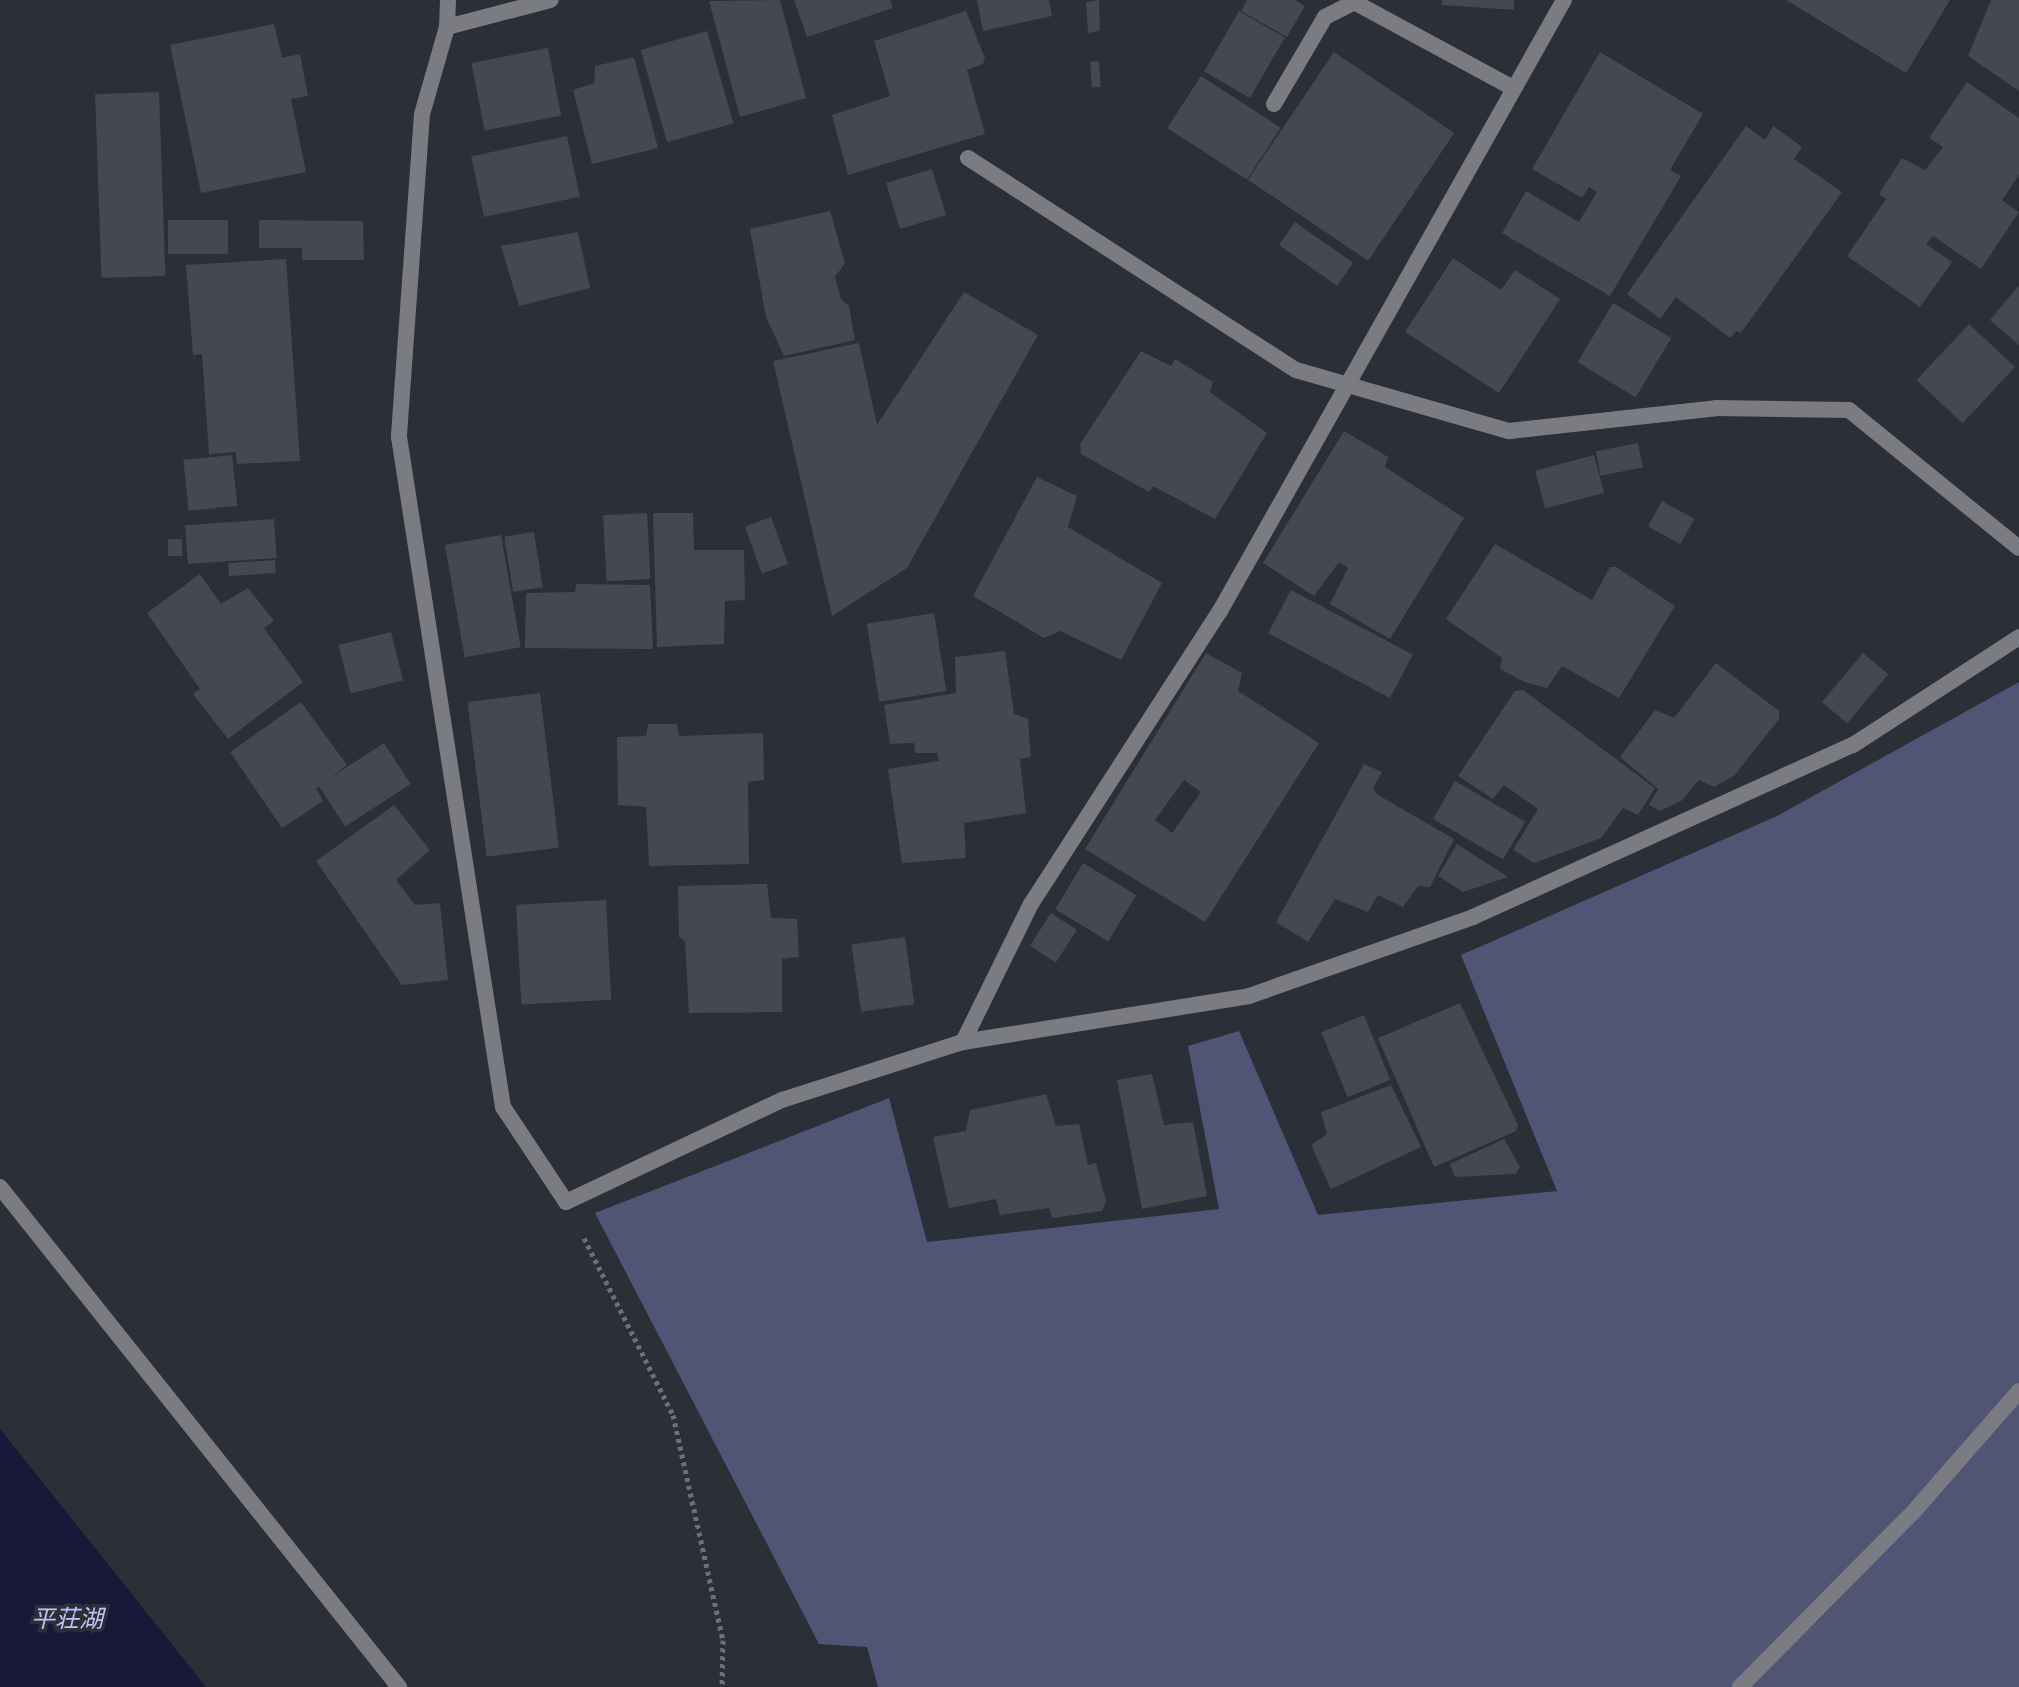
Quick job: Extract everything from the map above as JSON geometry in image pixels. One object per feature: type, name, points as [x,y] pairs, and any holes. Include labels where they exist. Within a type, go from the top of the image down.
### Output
[{"type":"street","points":[[448,0],[447,27],[422,114],[399,437],[503,1107],[566,1202],[782,1100],[963,1042],[1249,996],[1473,917],[1853,745],[2019,637]]},
{"type":"street","points":[[447,27],[551,0]]},
{"type":"street","points":[[963,1042],[1031,904],[1220,611],[1511,87],[1564,0]]},
{"type":"street","points":[[1274,104],[1325,17],[1354,2],[1511,87]]},
{"type":"street","points":[[968,158],[1296,370],[1509,431],[1716,408],[1849,410],[2019,548]]},
{"type":"street","points":[[0,1187],[399,1687]]},
{"type":"street","points":[[1740,1687],[1915,1510],[2019,1391]]},
{"type":"path","points":[[566,1202],[673,1415],[723,1640],[722,1687]]},
{"type":"shaded area","points":[[2019,682],[2019,1687],[878,1687],[867,1647],[819,1644],[595,1213],[889,1098],[927,1242],[1219,1209],[1188,1046],[1239,1031],[1318,1215],[1557,1191],[1461,955],[1777,816]]},
{"type":"water","name":"平荘湖","points":[[0,1429],[206,1687],[0,1687]]},
{"type":"building","points":[[780,0],[806,98],[740,117],[709,1]]},
{"type":"building","points":[[794,0],[890,0],[893,8],[807,37]]},
{"type":"building","points":[[977,0],[1049,0],[1052,16],[983,31]]},
{"type":"building","points":[[1099,0],[1100,31],[1088,33],[1086,2]]},
{"type":"building","points":[[1247,0],[1295,0],[1305,6],[1287,37],[1241,11]]},
{"type":"building","points":[[1442,0],[1514,0],[1514,10],[1442,5]]},
{"type":"building","points":[[1786,0],[1950,0],[1906,73]]},
{"type":"building","points":[[1991,0],[2019,0],[2019,91],[1968,56]]},
{"type":"building","points":[[966,11],[985,58],[983,64],[967,70],[985,134],[848,175],[832,115],[890,96],[874,41]]},
{"type":"building","points":[[1239,11],[1285,38],[1250,98],[1204,72]]},
{"type":"building","points":[[274,24],[282,58],[300,54],[308,96],[291,99],[306,172],[201,193],[170,45]]},
{"type":"building","points":[[707,31],[733,123],[667,142],[641,50]]},
{"type":"building","points":[[548,48],[561,116],[485,131],[471,63]]},
{"type":"building","points":[[1334,52],[1454,133],[1368,261],[1248,180]]},
{"type":"building","points":[[1600,52],[1703,114],[1670,170],[1681,176],[1610,296],[1502,233],[1526,191],[1579,222],[1597,192],[1589,187],[1582,198],[1532,169]]},
{"type":"building","points":[[634,57],[658,148],[592,164],[573,90],[594,83],[595,66]]},
{"type":"building","points":[[1099,61],[1101,87],[1092,88],[1090,62]]},
{"type":"building","points":[[1201,76],[1281,128],[1247,180],[1167,128]]},
{"type":"building","points":[[1967,82],[2019,118],[2019,175],[2002,200],[2019,212],[1981,269],[1933,236],[1926,244],[1952,262],[1920,307],[1847,256],[1886,199],[1879,194],[1902,158],[1925,170],[1943,147],[1929,138]]},
{"type":"building","points":[[159,92],[165,276],[101,278],[95,94]]},
{"type":"building","points":[[1746,126],[1765,140],[1773,126],[1802,147],[1794,159],[1842,192],[1741,333],[1736,331],[1730,338],[1676,297],[1660,319],[1627,294]]},
{"type":"building","points":[[567,136],[580,197],[484,217],[471,156]]},
{"type":"building","points":[[932,169],[946,215],[900,229],[886,183]]},
{"type":"building","points":[[830,211],[845,263],[835,277],[841,299],[849,306],[855,340],[784,356],[766,317],[750,229]]},
{"type":"building","points":[[168,220],[228,220],[228,254],[168,254]]},
{"type":"building","points":[[259,220],[363,221],[364,260],[302,260],[302,248],[259,248]]},
{"type":"building","points":[[1295,222],[1353,263],[1337,286],[1279,245]]},
{"type":"building","points":[[578,232],[590,288],[519,306],[501,246]]},
{"type":"building","points":[[1453,258],[1501,290],[1515,270],[1560,299],[1499,393],[1405,332]]},
{"type":"building","points":[[286,259],[300,461],[237,464],[236,452],[209,454],[202,354],[193,355],[186,265]]},
{"type":"building","points":[[2019,285],[2019,345],[1990,320]]},
{"type":"building","points":[[964,292],[1038,335],[907,568],[832,616],[773,361],[859,343],[877,425]]},
{"type":"building","points":[[1613,303],[1671,338],[1636,397],[1577,362]]},
{"type":"building","points":[[1969,324],[2015,367],[1963,423],[1916,380]]},
{"type":"building","points":[[1141,351],[1171,366],[1175,359],[1213,382],[1210,392],[1267,433],[1215,519],[1153,486],[1149,492],[1081,454],[1080,444]]},
{"type":"building","points":[[1344,431],[1388,457],[1385,467],[1464,518],[1390,639],[1330,604],[1348,568],[1339,562],[1314,596],[1263,563]]},
{"type":"building","points":[[1638,443],[1643,468],[1601,476],[1596,451]]},
{"type":"building","points":[[232,455],[237,506],[189,511],[183,460]]},
{"type":"building","points":[[1594,455],[1604,493],[1545,508],[1535,471]]},
{"type":"building","points":[[1037,477],[1077,496],[1068,527],[1162,583],[1121,660],[1060,631],[1044,638],[973,596]]},
{"type":"building","points":[[1662,501],[1694,519],[1680,544],[1648,526]]},
{"type":"building","points":[[647,513],[650,579],[607,581],[603,515]]},
{"type":"building","points":[[653,513],[693,513],[694,550],[744,550],[745,600],[725,601],[724,644],[657,647]]},
{"type":"building","points":[[771,517],[788,564],[762,574],[745,527]]},
{"type":"building","points":[[274,519],[277,558],[188,564],[185,525]]},
{"type":"building","points":[[534,532],[543,587],[513,592],[504,537]]},
{"type":"building","points":[[501,535],[521,647],[465,657],[445,545]]},
{"type":"building","points":[[168,539],[182,539],[182,556],[168,556]]},
{"type":"building","points":[[1495,544],[1592,600],[1610,567],[1616,567],[1675,606],[1619,698],[1562,666],[1547,688],[1524,682],[1500,669],[1502,658],[1446,619]]},
{"type":"building","points":[[275,560],[276,573],[229,576],[228,563]]},
{"type":"building","points":[[200,574],[221,604],[248,588],[274,621],[264,628],[303,682],[228,739],[193,694],[200,689],[147,613]]},
{"type":"building","points":[[576,584],[650,585],[653,649],[525,648],[526,593],[575,592]]},
{"type":"building","points":[[1291,590],[1413,655],[1390,698],[1268,633]]},
{"type":"building","points":[[934,613],[946,691],[879,702],[867,624]]},
{"type":"building","points":[[391,632],[403,681],[351,694],[339,645]]},
{"type":"building","points":[[1005,651],[1014,714],[1028,719],[1031,757],[1020,759],[1026,813],[964,823],[966,858],[902,863],[888,769],[939,761],[937,753],[915,753],[914,743],[890,744],[884,705],[956,693],[955,657]]},
{"type":"building","points":[[1206,653],[1242,673],[1238,691],[1319,743],[1205,922],[1085,849]],"holes":[[[1184,780],[1201,792],[1172,833],[1155,820]]]},
{"type":"building","points":[[1863,653],[1888,674],[1847,723],[1822,702]]},
{"type":"building","points":[[1716,663],[1779,711],[1779,719],[1734,776],[1714,787],[1699,780],[1681,801],[1660,811],[1649,805],[1658,789],[1620,757],[1655,710],[1674,718]]},
{"type":"building","points":[[1523,690],[1655,788],[1638,815],[1623,808],[1601,838],[1534,863],[1513,850],[1538,809],[1504,785],[1493,799],[1458,776],[1515,691]]},
{"type":"building","points":[[540,693],[559,848],[487,857],[468,702]]},
{"type":"building","points":[[301,702],[347,765],[316,789],[323,801],[282,828],[230,752]]},
{"type":"building","points":[[648,724],[677,724],[679,736],[763,733],[764,780],[748,782],[749,864],[649,866],[646,807],[618,805],[617,737],[646,736]]},
{"type":"building","points":[[384,743],[411,784],[345,827],[319,785]]},
{"type":"building","points":[[1364,764],[1382,772],[1373,788],[1378,795],[1454,839],[1430,887],[1418,886],[1403,907],[1378,895],[1368,912],[1335,899],[1308,942],[1276,922]]},
{"type":"building","points":[[1455,781],[1525,822],[1503,860],[1433,819]]},
{"type":"building","points":[[394,805],[430,850],[396,880],[415,905],[440,903],[448,980],[402,985],[316,861]]},
{"type":"building","points":[[1457,844],[1508,877],[1463,892],[1438,876]]},
{"type":"building","points":[[1083,863],[1136,895],[1108,941],[1055,909]]},
{"type":"building","points":[[767,884],[771,918],[797,919],[799,957],[782,959],[782,1012],[689,1013],[685,941],[679,937],[678,886]]},
{"type":"building","points":[[606,900],[611,1000],[521,1005],[516,905]]},
{"type":"building","points":[[1051,913],[1077,930],[1056,963],[1030,946]]},
{"type":"building","points":[[905,937],[914,1004],[861,1012],[852,945]]},
{"type":"building","points":[[1460,1003],[1518,1125],[1516,1131],[1434,1167],[1378,1038]]},
{"type":"building","points":[[1364,1015],[1390,1080],[1348,1097],[1321,1032]]},
{"type":"building","points":[[1152,1074],[1164,1125],[1193,1122],[1207,1196],[1142,1209],[1117,1080]]},
{"type":"building","points":[[1391,1085],[1421,1147],[1331,1189],[1311,1145],[1327,1134],[1321,1112]]},
{"type":"building","points":[[1046,1094],[1056,1126],[1079,1124],[1088,1165],[1096,1163],[1106,1201],[1102,1211],[1052,1218],[1049,1208],[1000,1215],[996,1199],[949,1208],[933,1137],[966,1131],[970,1110]]},
{"type":"building","points":[[1504,1139],[1520,1167],[1516,1174],[1455,1177],[1450,1164]]}]
